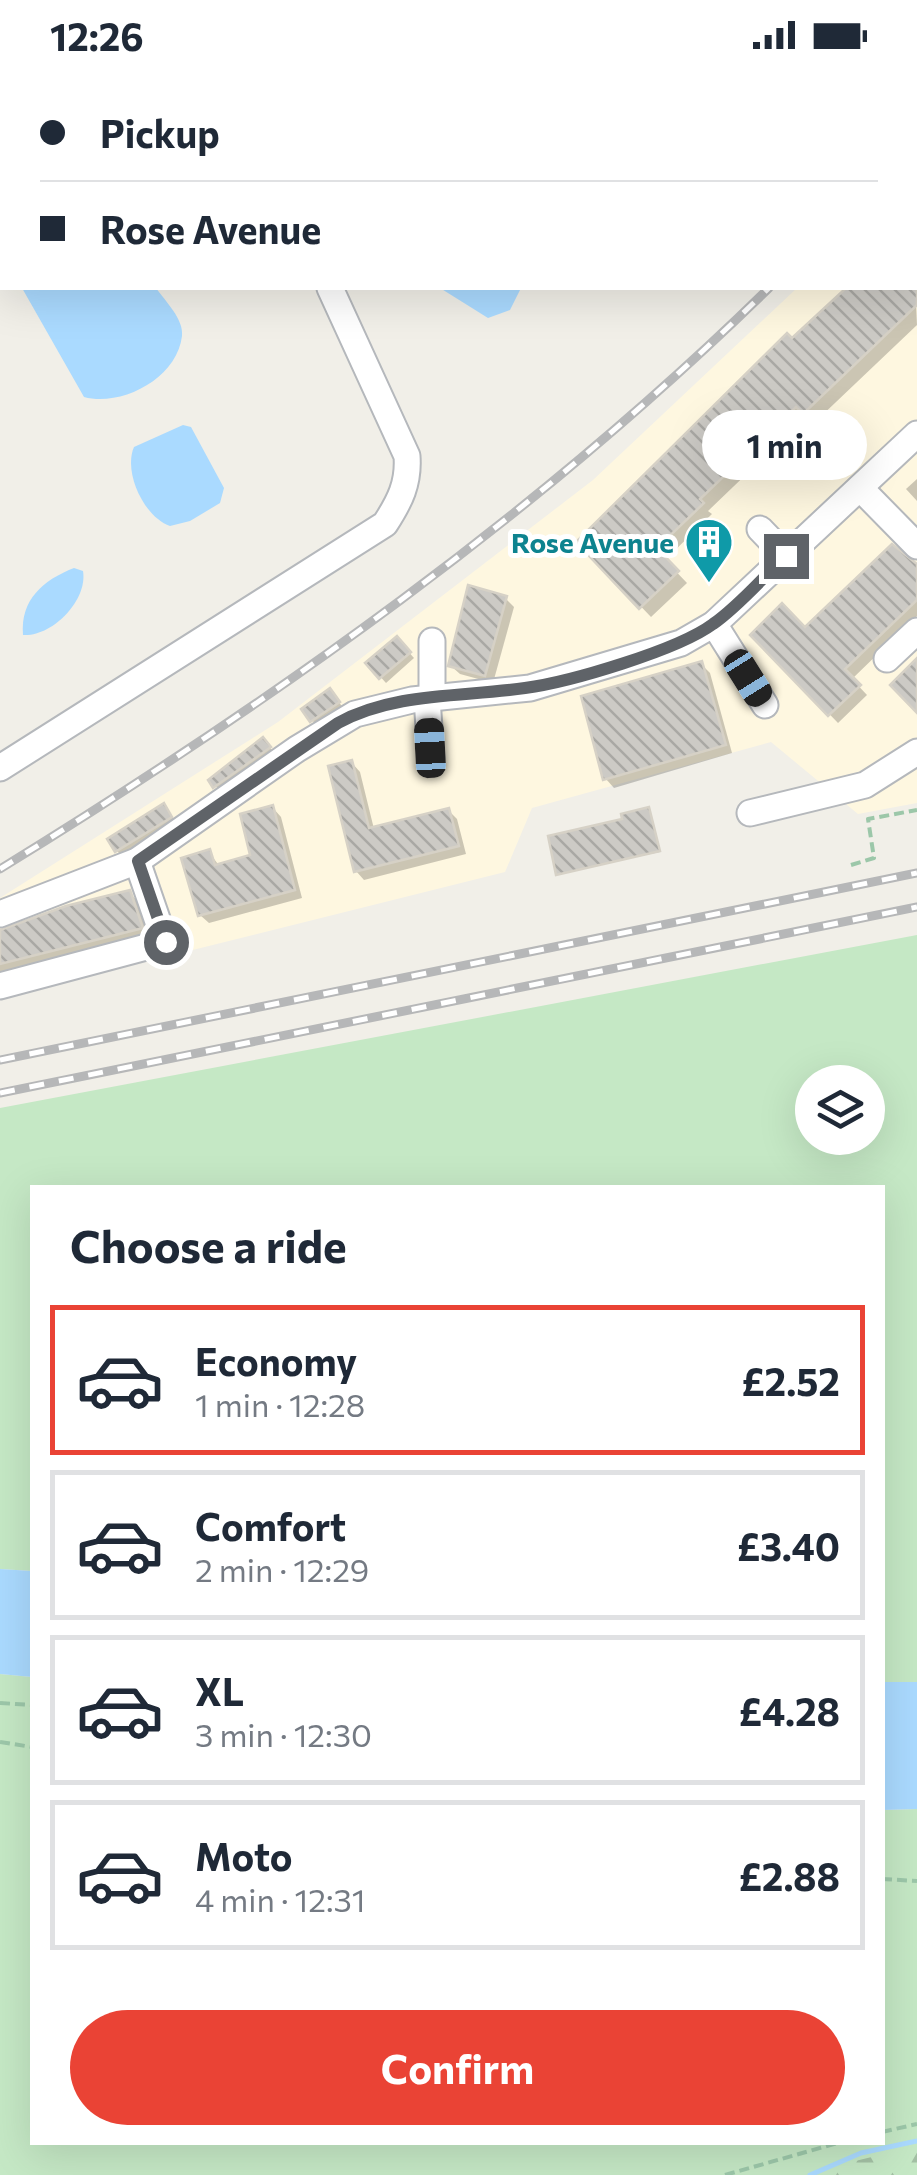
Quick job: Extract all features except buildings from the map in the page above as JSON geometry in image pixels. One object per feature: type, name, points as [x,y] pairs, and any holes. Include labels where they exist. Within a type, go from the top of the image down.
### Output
[{"type":"street","points":[[0,768],[384,524],[401,499],[408,473],[407,456],[331,290]]},
{"type":"street","points":[[0,914],[138,861],[354,714],[430,698],[532,698],[623,649],[681,643],[714,624],[917,434]]},
{"type":"street","points":[[860,488],[917,546]]},
{"type":"street","points":[[760,529],[786,556]]},
{"type":"street","points":[[714,624],[765,705]]},
{"type":"street","points":[[887,659],[917,631]]},
{"type":"street","points":[[432,641],[432,758]]},
{"type":"street","points":[[750,813],[865,785],[917,752]]},
{"type":"street","points":[[0,986],[166,942],[138,861]]},
{"type":"path","points":[[851,864],[874,858],[868,818],[917,810]]},
{"type":"path","points":[[0,1703],[30,1705]]},
{"type":"path","points":[[0,1742],[30,1747]]},
{"type":"path","points":[[885,1878],[917,1881]]},
{"type":"path","points":[[885,2131],[917,2124]]},
{"type":"path","points":[[725,2175],[830,2145]]},
{"type":"shaded area","points":[[795,290],[917,290],[917,803],[858,814],[771,742],[532,808],[505,872],[0,998],[0,898],[278,722],[593,480]]},
{"type":"green space","points":[[917,935],[917,1682],[885,1682],[885,1185],[30,1185],[30,1571],[0,1569],[0,1108]]},
{"type":"green space","points":[[0,1674],[30,1677],[30,2145],[885,2145],[885,1810],[917,1809],[917,2175],[0,2175]]},
{"type":"green space","points":[[917,2146],[917,2175],[818,2175],[814,2171]]},
{"type":"water","points":[[23,290],[158,290],[182,330],[178,351],[170,365],[159,377],[130,393],[114,398],[84,397]]},
{"type":"water","points":[[443,290],[520,290],[510,310],[488,318]]},
{"type":"water","points":[[183,425],[191,427],[224,488],[220,503],[190,521],[170,526],[144,504],[134,481],[131,457],[134,447]]},
{"type":"water","points":[[74,568],[83,571],[83,582],[74,605],[45,630],[23,635],[25,611],[36,593]]},
{"type":"water","points":[[0,1569],[30,1571],[30,1677],[0,1674]]},
{"type":"water","points":[[885,1682],[917,1682],[917,1809],[885,1810]]},
{"type":"waterway","points":[[810,2175],[861,2153],[917,2141]]},
{"type":"railway","points":[[0,869],[204,739],[401,600],[590,450],[767,290]]},
{"type":"railway","points":[[0,1060],[917,873]]},
{"type":"railway","points":[[0,1093],[917,907]]},
{"type":"place","name":"Rose Avenue","points":[[709,584]]},
{"type":"route","points":[[166,942],[138,861],[338,723],[354,714],[412,700],[530,688],[681,643],[714,624],[786,556]]}]
